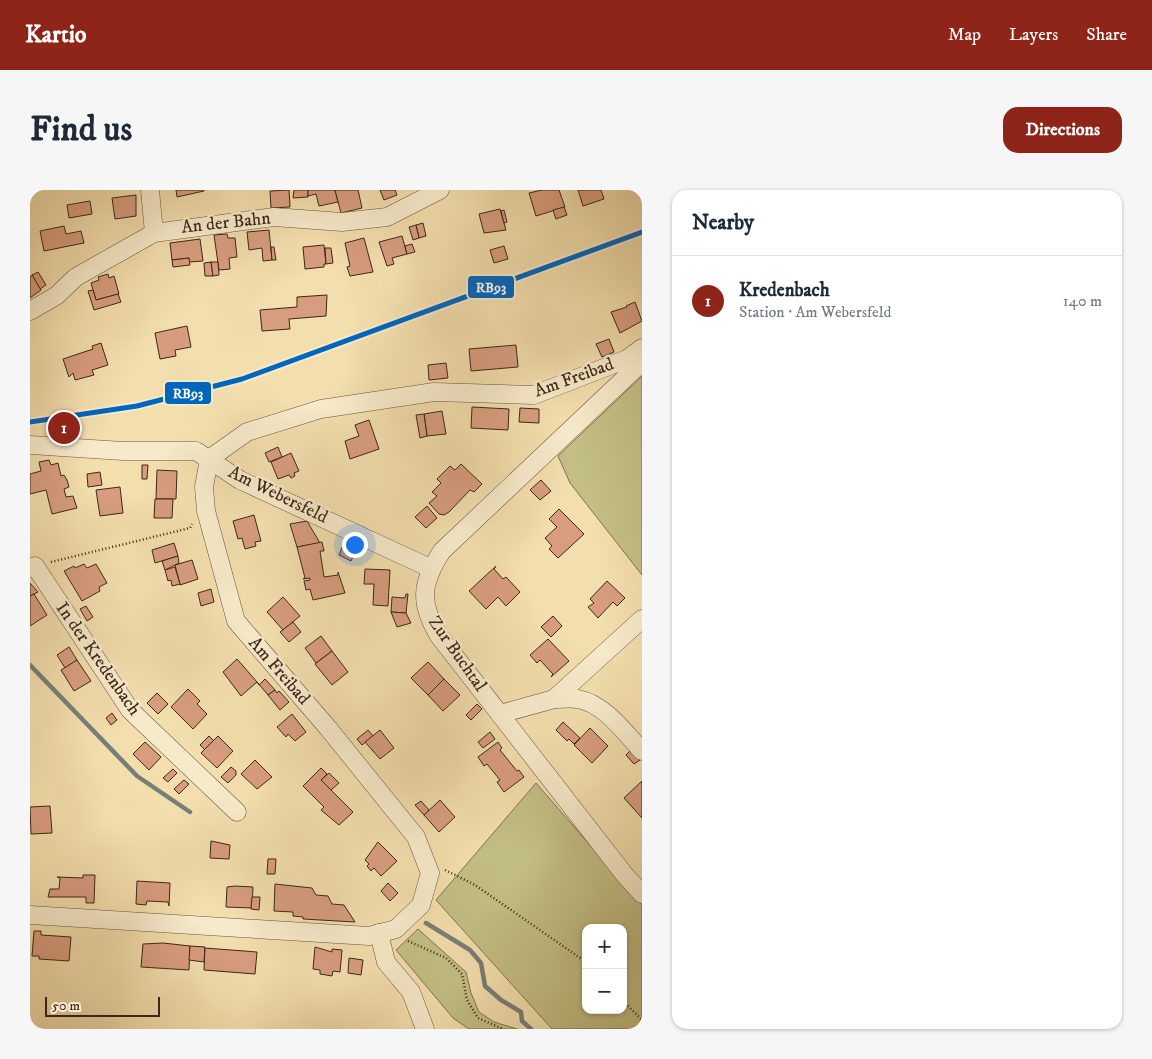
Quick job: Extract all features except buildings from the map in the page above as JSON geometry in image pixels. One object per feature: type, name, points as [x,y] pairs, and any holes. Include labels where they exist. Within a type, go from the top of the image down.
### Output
[{"type":"street","points":[[150,190],[154,232]]},
{"type":"street","name":"An der Bahn","points":[[30,311],[56,296],[76,277],[154,232],[274,218],[342,222],[387,216],[440,190]]},
{"type":"street","name":"Am Freibad","points":[[396,929],[421,905],[430,873],[416,837],[236,621],[206,511],[204,487],[209,459],[247,432],[320,409],[434,392],[534,395],[627,359],[642,348]]},
{"type":"street","name":"Zur Buchtal","points":[[642,362],[442,551],[430,568],[423,597],[429,619],[439,636],[624,874],[642,894]]},
{"type":"street","name":"Am Webersfeld","points":[[30,445],[123,451],[196,451],[240,480],[430,568]]},
{"type":"street","name":"In der Kredenbach","points":[[33,567],[130,710],[237,812]]},
{"type":"street","points":[[554,698],[642,619]]},
{"type":"street","points":[[500,714],[554,698],[579,699],[598,708],[611,718],[642,751]]},
{"type":"street","points":[[30,915],[369,936],[396,929]]},
{"type":"street","points":[[379,933],[386,962],[411,992],[425,1029]]},
{"type":"path","points":[[33,567],[190,528],[193,522]]},
{"type":"path","points":[[428,868],[449,871],[475,885],[582,959]]},
{"type":"path","points":[[396,929],[409,942],[446,958],[462,974],[467,1000],[478,1018],[503,1029]]},
{"type":"path","points":[[627,1005],[642,1020]]},
{"type":"shaded area","points":[[642,376],[642,575],[570,483],[558,456]]},
{"type":"shaded area","points":[[536,783],[642,905],[642,1029],[552,1029],[436,900]]},
{"type":"shaded area","points":[[418,929],[466,972],[471,993],[479,1012],[494,1022],[517,1029],[469,1029],[453,1018],[396,950]]},
{"type":"waterway","points":[[30,665],[137,776],[190,812]]},
{"type":"waterway","points":[[426,923],[470,950],[481,963],[485,986],[501,1000],[521,1012],[522,1021],[531,1029]]},
{"type":"transit line","name":"RB93","points":[[30,422],[137,406],[242,379],[642,232]]},
{"type":"place","name":"Kredenbach","points":[[64,428]]}]
